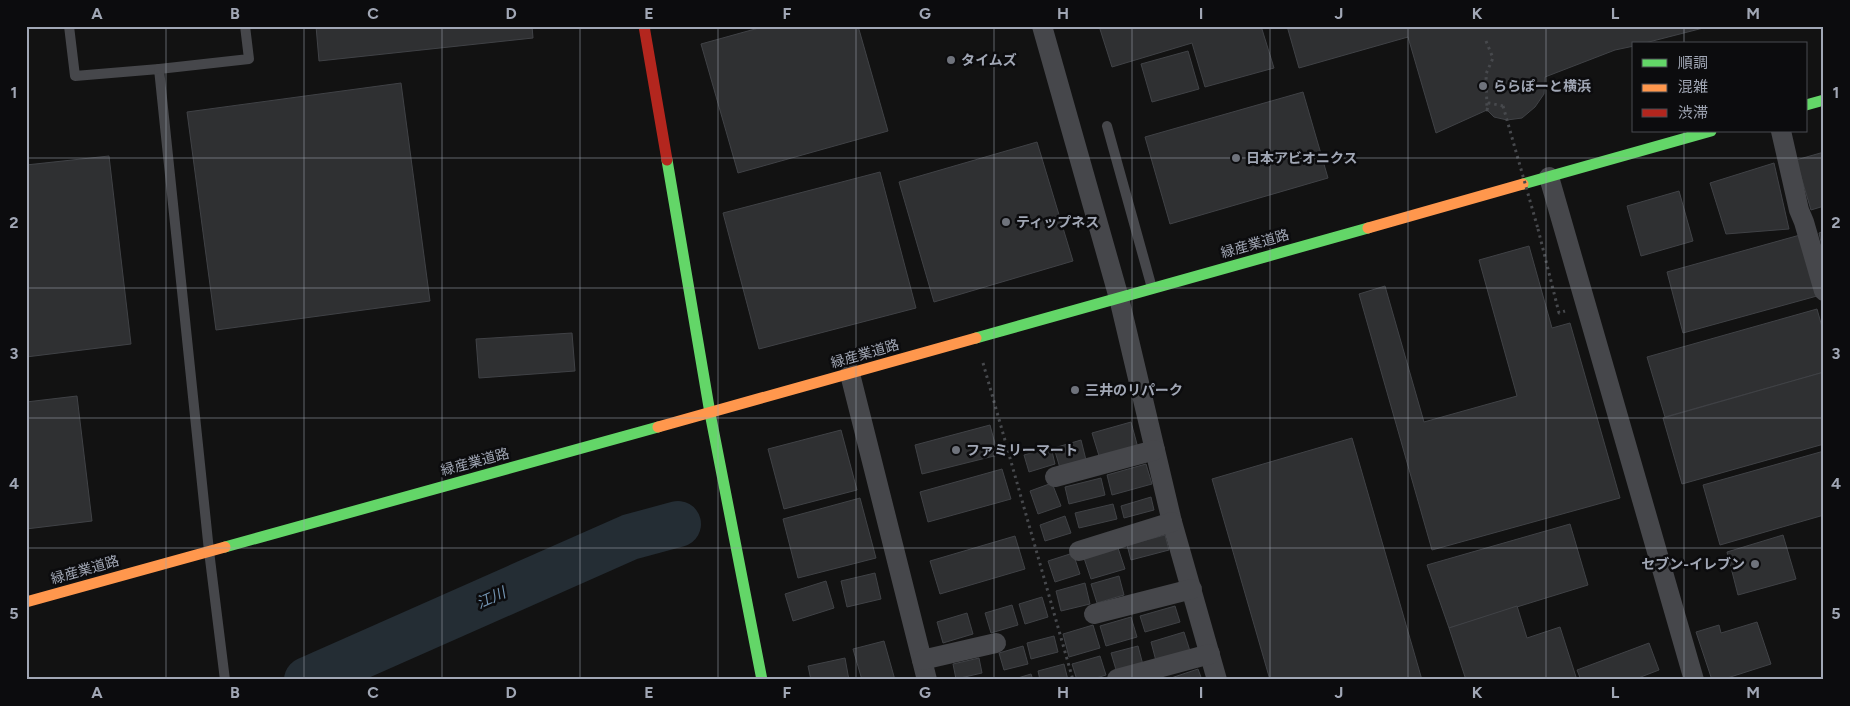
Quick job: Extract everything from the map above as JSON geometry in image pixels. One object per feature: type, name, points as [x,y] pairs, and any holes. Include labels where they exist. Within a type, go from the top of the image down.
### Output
[{"type":"street","points":[[644,26],[710,413],[762,680]]},
{"type":"street","points":[[1042,26],[1119,298],[1172,522],[1217,680]]},
{"type":"street","points":[[1808,104],[1824,100]]},
{"type":"street","name":"緑産業道路","points":[[26,602],[850,374],[1707,132]]},
{"type":"street","points":[[1782,132],[1798,210],[1804,222],[1824,291]]},
{"type":"street","points":[[1549,177],[1694,680]]},
{"type":"street","points":[[850,374],[927,680]]},
{"type":"street","points":[[710,413],[731,581]]},
{"type":"street","points":[[1055,477],[1156,450]]},
{"type":"street","points":[[1079,551],[1172,522]]},
{"type":"street","points":[[1094,614],[1192,589]]},
{"type":"street","points":[[922,660],[996,643]]},
{"type":"street","points":[[1117,679],[1210,654]]},
{"type":"lane","points":[[69,26],[75,76],[249,59],[245,26]]},
{"type":"lane","points":[[159,69],[209,551],[225,680]]},
{"type":"lane","points":[[1107,126],[1152,289]]},
{"type":"path","points":[[1486,41],[1493,58],[1486,74],[1487,110],[1489,103],[1503,106],[1538,229],[1558,313]]},
{"type":"path","points":[[976,338],[1073,680]]},
{"type":"building","points":[[316,26],[532,26],[533,38],[319,61]]},
{"type":"building","points":[[766,26],[858,26],[888,131],[738,173],[701,44]]},
{"type":"building","points":[[1099,26],[1261,26],[1274,68],[1205,87],[1192,43],[1112,67]]},
{"type":"building","name":"ららぽーと横浜","points":[[1287,26],[1711,26],[1649,42],[1632,42],[1632,46],[1615,50],[1545,77],[1544,94],[1535,107],[1522,118],[1507,120],[1494,117],[1487,110],[1436,133],[1408,37],[1299,68]]},
{"type":"building","points":[[1188,51],[1199,89],[1152,102],[1141,64]]},
{"type":"building","points":[[401,83],[430,301],[216,330],[187,112]]},
{"type":"building","name":"日本アビオニクス","points":[[1303,92],[1328,178],[1170,224],[1145,137]]},
{"type":"building","points":[[1037,142],[1073,261],[934,302],[899,182]]},
{"type":"building","points":[[1824,152],[1824,206],[1811,210],[1796,160]]},
{"type":"building","points":[[109,156],[131,344],[26,357],[26,165]]},
{"type":"building","points":[[1774,163],[1789,229],[1726,234],[1710,183]]},
{"type":"building","points":[[880,172],[916,308],[759,349],[723,213]]},
{"type":"building","points":[[1679,191],[1693,241],[1641,256],[1627,206]]},
{"type":"building","points":[[1824,231],[1824,255],[1819,233]]},
{"type":"building","points":[[1800,235],[1817,296],[1683,333],[1667,272]]},
{"type":"building","points":[[1529,246],[1552,328],[1570,323],[1620,498],[1432,550],[1359,294],[1385,286],[1424,422],[1517,396],[1479,260]]},
{"type":"building","points":[[1817,309],[1824,334],[1824,372],[1665,417],[1647,357]]},
{"type":"building","points":[[572,333],[575,371],[479,378],[476,339]]},
{"type":"building","points":[[1824,372],[1824,444],[1682,484],[1663,418]]},
{"type":"building","points":[[77,396],[92,521],[26,529],[26,402]]},
{"type":"building","points":[[1131,422],[1138,448],[1100,459],[1092,433]]},
{"type":"building","name":"ファミリーマート","points":[[990,425],[998,455],[922,474],[915,445]]},
{"type":"building","points":[[841,430],[857,490],[784,509],[768,449]]},
{"type":"building","points":[[1352,438],[1422,680],[1270,680],[1212,479]]},
{"type":"building","points":[[1081,440],[1086,460],[1060,468],[1054,448]]},
{"type":"building","points":[[1051,447],[1055,464],[1029,472],[1024,455]]},
{"type":"building","points":[[1824,451],[1824,515],[1720,545],[1703,485]]},
{"type":"building","points":[[1146,464],[1152,484],[1112,495],[1107,475]]},
{"type":"building","points":[[1002,469],[1011,499],[928,522],[920,492]]},
{"type":"building","points":[[1101,478],[1105,495],[1069,504],[1065,487]]},
{"type":"building","points":[[1052,483],[1061,506],[1038,514],[1030,491]]},
{"type":"building","points":[[1151,497],[1154,510],[1124,518],[1121,506]]},
{"type":"building","points":[[860,498],[876,558],[798,578],[783,519]]},
{"type":"building","points":[[1113,504],[1117,519],[1079,528],[1075,513]]},
{"type":"building","points":[[1065,516],[1071,533],[1045,541],[1040,525]]},
{"type":"building","points":[[1570,524],[1588,585],[1449,628],[1427,565]]},
{"type":"building","points":[[1165,535],[1169,550],[1131,560],[1127,545]]},
{"type":"building","points":[[1783,535],[1796,579],[1738,595],[1727,552]]},
{"type":"building","points":[[1015,536],[1025,569],[940,594],[930,561]]},
{"type":"building","points":[[1118,548],[1125,569],[1091,579],[1084,558]]},
{"type":"building","points":[[1073,553],[1080,574],[1055,582],[1048,561]]},
{"type":"building","points":[[875,573],[881,599],[847,607],[841,581]]},
{"type":"building","points":[[1119,576],[1124,595],[1097,603],[1091,584]]},
{"type":"building","points":[[826,581],[834,608],[793,621],[785,594]]},
{"type":"building","points":[[1085,583],[1090,604],[1061,611],[1056,591]]},
{"type":"building","points":[[1042,597],[1048,617],[1025,624],[1019,604]]},
{"type":"building","points":[[1012,605],[1018,625],[991,633],[985,613]]},
{"type":"building","points":[[1175,606],[1180,622],[1145,632],[1140,616]]},
{"type":"building","points":[[1517,606],[1527,638],[1560,627],[1577,680],[1466,680],[1449,628]]},
{"type":"building","points":[[967,613],[973,634],[943,643],[937,622]]},
{"type":"building","points":[[1131,617],[1137,637],[1106,646],[1100,626]]},
{"type":"building","points":[[1757,622],[1771,664],[1721,680],[1712,680],[1696,632],[1719,625],[1721,633]]},
{"type":"building","points":[[1093,625],[1100,648],[1069,657],[1063,634]]},
{"type":"building","points":[[1184,632],[1190,651],[1156,661],[1151,642]]},
{"type":"building","points":[[1054,636],[1058,652],[1031,659],[1027,643]]},
{"type":"building","points":[[884,641],[895,680],[862,680],[853,649]]},
{"type":"building","points":[[1649,643],[1659,670],[1633,680],[1581,680],[1577,670]]},
{"type":"building","points":[[1023,646],[1028,664],[1004,670],[999,653]]},
{"type":"building","points":[[1138,646],[1143,665],[1117,673],[1111,653]]},
{"type":"building","points":[[1100,656],[1106,675],[1090,680],[1077,680],[1072,664]]},
{"type":"building","points":[[845,658],[849,680],[811,680],[808,666]]},
{"type":"building","points":[[979,658],[982,673],[956,679],[953,664]]},
{"type":"building","points":[[1064,664],[1068,680],[1040,680],[1038,671]]},
{"type":"building","points":[[1198,669],[1202,680],[1172,680],[1171,678]]},
{"type":"building","points":[[1031,674],[1033,680],[1011,680]]},
{"type":"waterway","name":"江川","points":[[307,680],[630,537],[678,524]]},
{"type":"traffic: fast","points":[[1808,104],[1824,100]]},
{"type":"traffic: fast","points":[[1523,184],[1707,132]]},
{"type":"traffic: fast","points":[[667,160],[710,413],[762,680]]},
{"type":"traffic: fast","points":[[976,338],[1368,228]]},
{"type":"traffic: fast","points":[[225,547],[658,427]]},
{"type":"traffic: slow","points":[[1368,228],[1523,184]]},
{"type":"traffic: slow","points":[[658,427],[976,338]]},
{"type":"traffic: slow","points":[[26,602],[225,547]]},
{"type":"traffic: jam","points":[[644,26],[667,160]]},
{"type":"place","name":"タイムズ","points":[[951,60]]},
{"type":"place","name":"ららぽーと横浜","points":[[1483,86]]},
{"type":"place","name":"日本アビオニクス","points":[[1236,158]]},
{"type":"place","name":"ティップネス","points":[[1006,222]]},
{"type":"place","name":"三井のリパーク","points":[[1075,390]]},
{"type":"place","name":"ファミリーマート","points":[[956,450]]},
{"type":"place","name":"セブン-イレブン","points":[[1755,564]]}]
